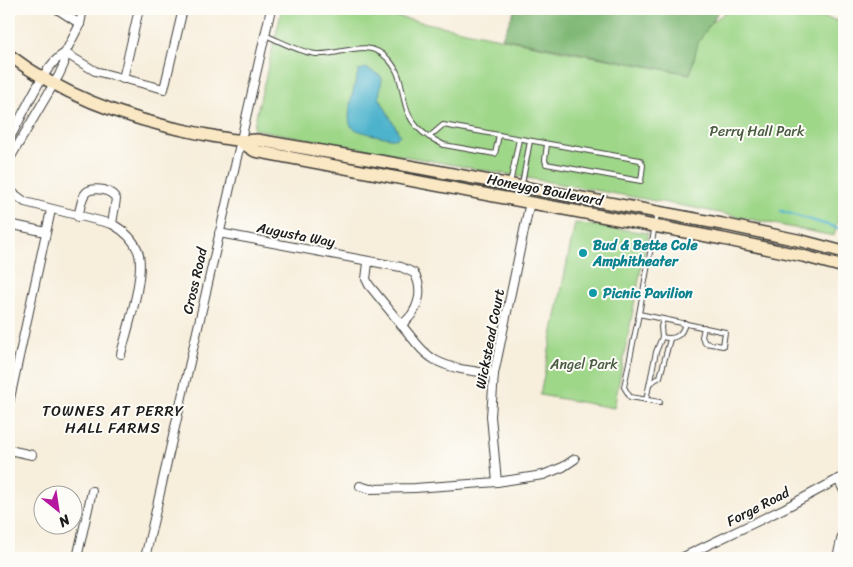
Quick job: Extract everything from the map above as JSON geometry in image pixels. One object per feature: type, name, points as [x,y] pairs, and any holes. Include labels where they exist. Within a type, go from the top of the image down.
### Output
[{"type":"main road","name":"Honeygo Boulevard","points":[[9,55],[43,78],[83,98],[117,112],[152,123],[241,142],[257,140],[657,212],[802,241],[844,252]]},
{"type":"main road","name":"Honeygo Boulevard","points":[[241,142],[255,151],[655,226],[803,256],[844,267]]},
{"type":"street","points":[[9,160],[64,64],[64,53],[80,24],[83,9]]},
{"type":"street","points":[[123,79],[140,9]]},
{"type":"street","points":[[64,53],[96,71],[164,89],[183,9]]},
{"type":"street","name":"Cross Road","points":[[146,558],[271,9]]},
{"type":"street","points":[[60,10],[80,24]]},
{"type":"street","points":[[9,139],[43,78],[57,57],[64,53]]},
{"type":"street","points":[[78,216],[87,190],[94,188],[108,191],[113,194],[116,200],[112,224]]},
{"type":"street","points":[[9,190],[25,202],[112,224],[121,229],[130,238],[139,253],[140,263],[138,283],[121,354]]},
{"type":"street","name":"Wickstead Court","points":[[497,482],[491,416],[494,374],[530,202]]},
{"type":"street","points":[[9,403],[52,210]]},
{"type":"street","points":[[9,224],[46,232]]},
{"type":"street","name":"Augusta Way","points":[[219,233],[407,269],[414,272],[420,285],[416,308],[409,319],[401,325]]},
{"type":"street","points":[[368,263],[366,279],[416,344],[435,360],[454,367],[494,374]]},
{"type":"street","points":[[9,450],[32,455]]},
{"type":"street","points":[[360,486],[370,488],[415,488],[497,482],[543,475],[563,467],[575,459]]},
{"type":"street","points":[[841,478],[844,491]]},
{"type":"street","name":"Forge Road","points":[[681,558],[785,508],[841,478]]},
{"type":"street","points":[[77,558],[92,491]]},
{"type":"street","points":[[837,558],[844,527]]},
{"type":"lane","points":[[265,35],[302,51],[317,54],[337,53],[354,48],[368,48],[377,51],[388,59],[398,74],[408,116],[420,131],[444,145],[495,154],[499,135]]},
{"type":"lane","points":[[429,137],[443,125],[640,160],[643,165],[641,181],[546,164],[544,160],[547,144]]},
{"type":"lane","points":[[516,186],[519,139]]},
{"type":"lane","points":[[516,186],[530,141]]},
{"type":"lane","points":[[657,212],[640,314],[624,387],[630,398],[660,402]]},
{"type":"lane","points":[[640,314],[704,327],[725,332],[723,346],[705,343],[702,337],[704,327]]},
{"type":"lane","points":[[646,400],[656,352],[662,337],[661,327],[663,319]]},
{"type":"lane","points":[[662,337],[670,339],[677,336],[683,332],[685,323]]},
{"type":"lane","points":[[650,383],[660,377],[670,339]]},
{"type":"green space","name":"Perry Hall Park","points":[[282,9],[358,9],[563,51],[690,74],[698,43],[709,24],[730,9],[780,9],[844,22],[844,194],[834,236],[695,208],[253,129]]},
{"type":"green space","points":[[515,9],[720,9],[698,43],[690,74],[502,38]]},
{"type":"green space","name":"Angel Park","points":[[575,223],[648,233],[614,408],[540,395]]},
{"type":"water","points":[[366,68],[381,76],[379,97],[400,135],[396,139],[365,133],[351,126],[349,122],[359,70]]},
{"type":"waterway","points":[[781,211],[844,230]]},
{"type":"place","name":"Bud & Bette Cole Amphitheater","points":[[583,253]]},
{"type":"place","name":"Picnic Pavilion","points":[[593,293]]},
{"type":"district","name":"TOWNES AT PERRY HALL FARMS","points":[[113,420]]}]
